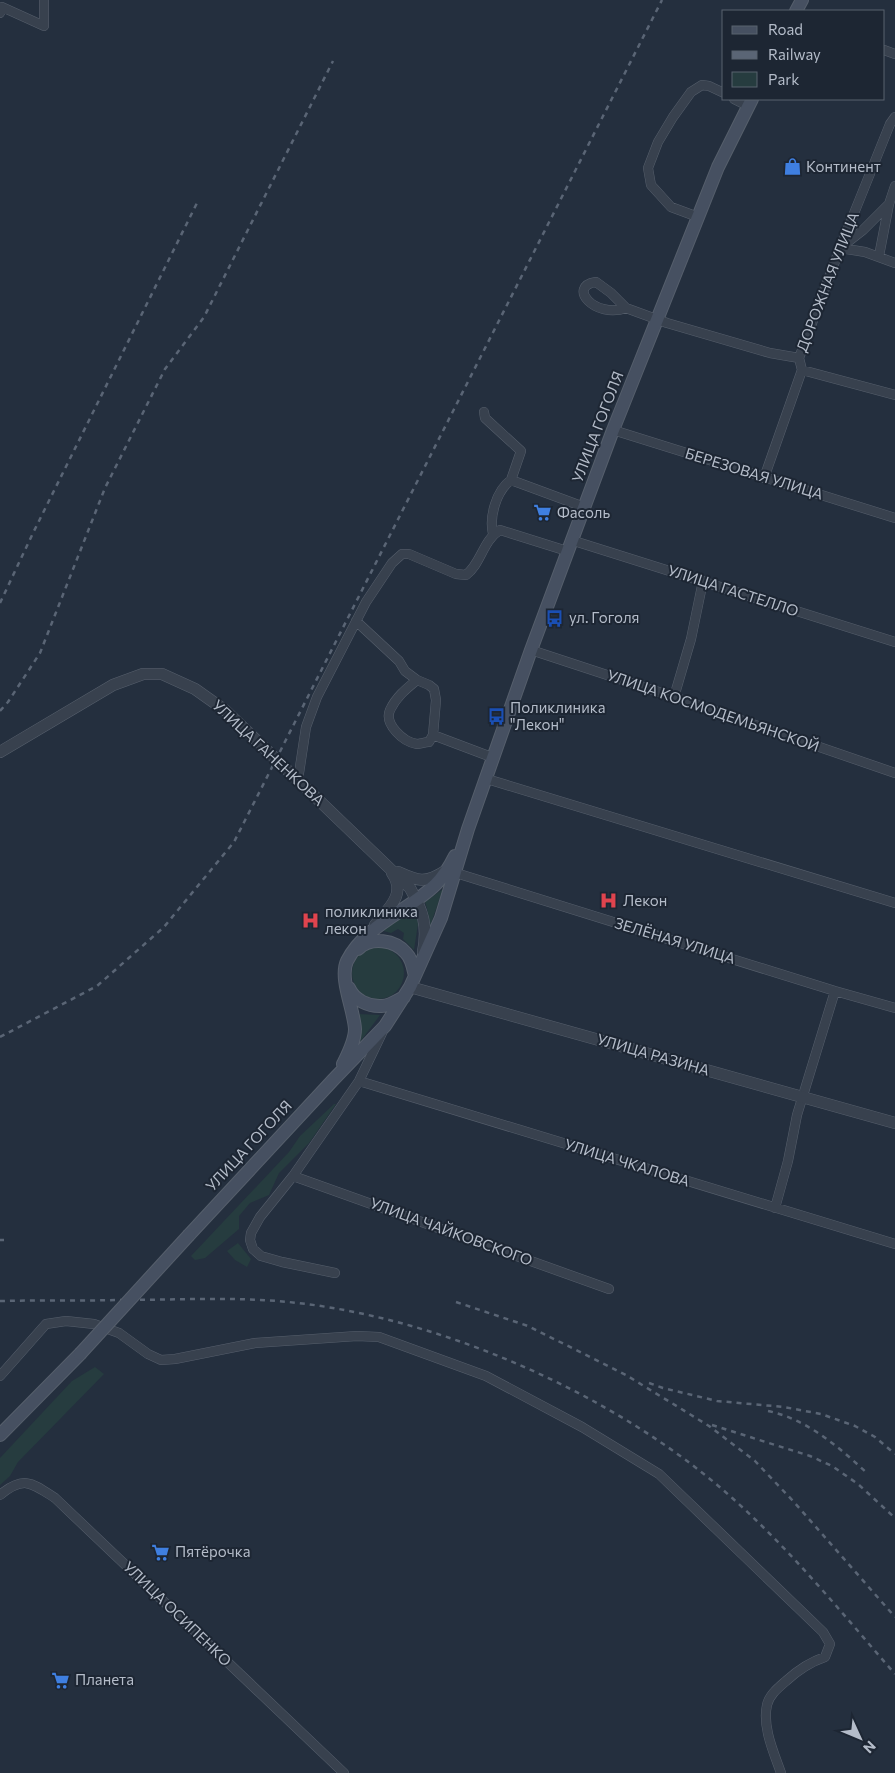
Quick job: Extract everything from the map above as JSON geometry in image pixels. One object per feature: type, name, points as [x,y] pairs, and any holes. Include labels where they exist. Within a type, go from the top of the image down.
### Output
[{"type":"main road","name":"УЛИЦА ГОГОЛЯ","points":[[452,871],[494,758],[531,650],[613,430],[718,167],[750,102]]},
{"type":"main road","points":[[333,1080],[351,1048],[355,1031],[353,1011],[346,981],[346,964],[348,960],[360,942],[392,915],[417,900],[452,871]]},
{"type":"main road","points":[[333,1080],[385,1026],[410,987],[441,918],[452,871]]},
{"type":"main road","points":[[348,960],[362,945],[386,941],[406,953],[411,962],[410,987]]},
{"type":"main road","points":[[346,981],[350,992],[360,1001],[370,1005],[383,1006],[410,987]]},
{"type":"main road","name":"УЛИЦА ГОГОЛЯ","points":[[0,1435],[80,1354],[333,1080]]},
{"type":"street","points":[[0,13],[2,7],[44,26],[44,0]]},
{"type":"street","points":[[698,217],[671,207],[651,184],[648,168],[658,142],[673,117],[692,92],[702,85],[709,86],[722,93]]},
{"type":"street","name":"ДОРОЖНАЯ УЛИЦА","points":[[764,478],[802,370],[799,358],[840,248],[890,124],[895,117]]},
{"type":"street","points":[[879,256],[889,204],[895,186]]},
{"type":"street","points":[[840,248],[863,230],[889,204]]},
{"type":"street","points":[[840,248],[879,256],[895,263]]},
{"type":"street","points":[[626,308],[770,353],[799,358]]},
{"type":"street","points":[[802,370],[895,394]]},
{"type":"street","points":[[298,780],[306,727],[316,697],[366,602],[392,563],[402,554],[409,554],[456,574],[466,576],[472,571],[493,534],[491,524],[499,494],[504,485],[511,480],[521,450],[485,418],[484,412]]},
{"type":"street","name":"БЕРЕЗОВАЯ УЛИЦА","points":[[613,430],[895,518]]},
{"type":"street","points":[[511,480],[584,507]]},
{"type":"street","name":"УЛИЦА ГАСТЕЛЛО","points":[[493,534],[500,530],[702,581],[895,642]]},
{"type":"street","points":[[674,697],[691,638],[702,581]]},
{"type":"street","points":[[356,621],[399,662],[405,672],[434,689],[436,700],[433,735],[429,742],[416,744],[401,736],[392,726],[389,712],[398,696],[417,680]]},
{"type":"street","name":"УЛИЦА КОСМОДЕМЬЯНСКОЙ","points":[[531,650],[895,773]]},
{"type":"street","name":"УЛИЦА ГАНЕНКОВА","points":[[0,752],[113,684],[143,674],[162,674],[195,689],[226,711],[410,888],[424,915],[426,929],[422,962]]},
{"type":"street","points":[[433,735],[494,758]]},
{"type":"street","points":[[486,779],[895,903]]},
{"type":"street","points":[[388,867],[417,880],[428,880],[452,871]]},
{"type":"street","points":[[360,942],[396,898],[397,879],[388,867]]},
{"type":"street","name":"ЗЕЛЁНАЯ УЛИЦА","points":[[452,871],[895,1008]]},
{"type":"street","name":"УЛИЦА РАЗИНА","points":[[410,987],[895,1123]]},
{"type":"street","points":[[774,1208],[788,1161],[802,1097],[835,991]]},
{"type":"street","points":[[335,1273],[261,1256],[253,1249],[250,1240],[251,1232],[260,1217],[293,1176],[359,1081],[385,1026]]},
{"type":"street","name":"УЛИЦА ЧКАЛОВА","points":[[359,1081],[895,1244]]},
{"type":"street","name":"УЛИЦА ЧАЙКОВСКОГО","points":[[293,1176],[609,1289]]},
{"type":"street","points":[[0,1376],[46,1324],[66,1321],[94,1324],[119,1333],[148,1354],[161,1360],[255,1343],[357,1336],[379,1337],[486,1376],[582,1427],[659,1474],[823,1632],[830,1644],[825,1657],[796,1672],[774,1692],[767,1704],[766,1726],[781,1773]]},
{"type":"street","name":"УЛИЦА ОСИПЕНКО","points":[[0,1495],[12,1484],[32,1483],[55,1498],[343,1773]]},
{"type":"green space","points":[[443,889],[430,926],[425,902]]},
{"type":"green space","points":[[410,909],[416,911],[418,924],[414,950],[403,939],[404,933],[398,929],[391,933],[380,930]]},
{"type":"green space","points":[[378,947],[388,949],[396,955],[402,963],[404,973],[402,983],[396,991],[388,997],[378,999],[368,997],[360,991],[354,983],[352,973],[354,963],[360,955],[368,949]]},
{"type":"green space","points":[[358,1014],[380,1015],[357,1046]]},
{"type":"green space","points":[[336,1104],[309,1143],[279,1173],[269,1195],[250,1203],[239,1216],[239,1229],[205,1258],[195,1260],[191,1256],[289,1152],[300,1136]]},
{"type":"green space","points":[[238,1243],[251,1259],[247,1267],[235,1260],[227,1251]]},
{"type":"green space","points":[[95,1367],[104,1374],[18,1462],[10,1476],[0,1485],[0,1458],[72,1381]]},
{"type":"railway","points":[[0,1037],[97,986],[164,927],[234,842],[662,0]]},
{"type":"railway","points":[[0,711],[40,653],[105,488],[165,369],[204,317],[333,61]]},
{"type":"railway","points":[[0,603],[197,203]]},
{"type":"railway","points":[[0,1301],[217,1299],[277,1301],[332,1308],[388,1320],[444,1336],[500,1357],[554,1381],[606,1408],[655,1439],[700,1471],[753,1517],[778,1542],[895,1674]]},
{"type":"railway","points":[[456,1302],[528,1326],[626,1375],[709,1426],[755,1461],[794,1502],[895,1617]]},
{"type":"railway","points":[[649,1383],[717,1401],[784,1407],[821,1414],[855,1426],[875,1437],[895,1454]]},
{"type":"railway","points":[[768,1411],[796,1421],[822,1436],[868,1474]]},
{"type":"railway","points":[[712,1425],[810,1456],[832,1466],[858,1484],[895,1518]]},
{"type":"place","name":"Континент","points":[[792,167]]},
{"type":"place","name":"Фасоль","points":[[543,513]]},
{"type":"place","name":"ул. Гоголя","points":[[555,618]]},
{"type":"place","name":"Поликлиника \"Лекон\"","points":[[496,717]]},
{"type":"place","name":"Лекон","points":[[609,901]]},
{"type":"place","name":"поликлиника лекон","points":[[311,921]]},
{"type":"place","name":"Пятёрочка","points":[[161,1552]]},
{"type":"place","name":"Планета","points":[[61,1680]]}]
